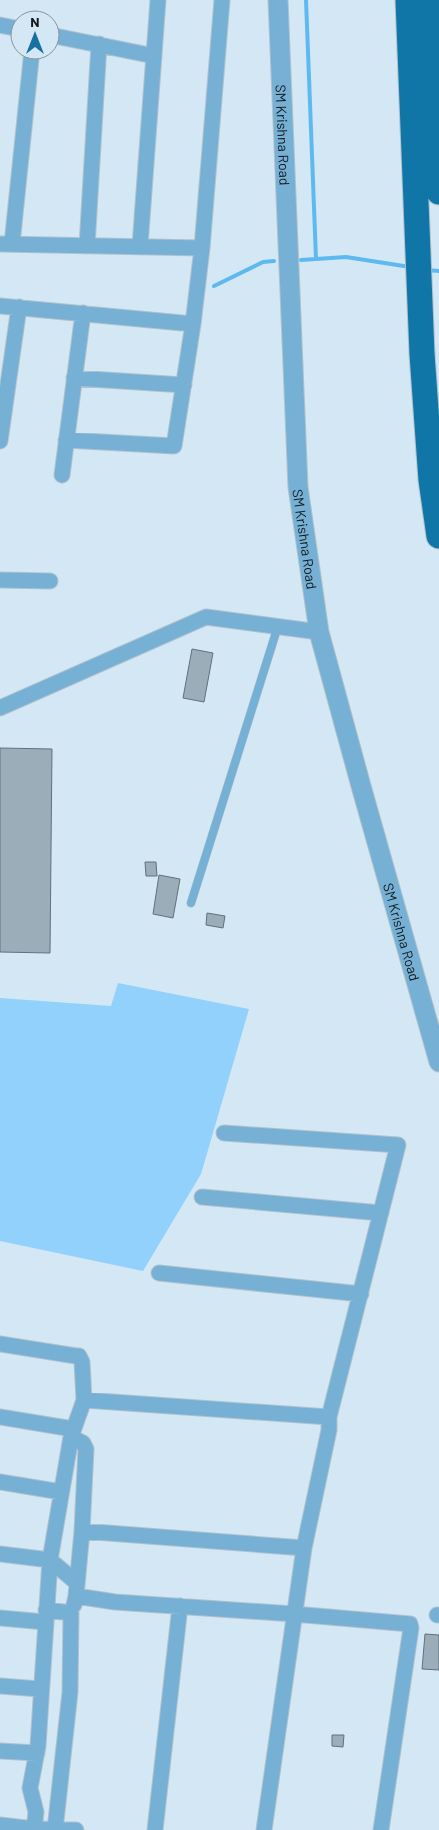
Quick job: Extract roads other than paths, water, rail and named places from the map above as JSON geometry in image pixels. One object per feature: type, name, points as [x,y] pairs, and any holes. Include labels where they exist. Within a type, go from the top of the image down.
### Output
[{"type":"highway","points":[[408,0],[426,153],[439,192]]},
{"type":"highway","points":[[431,0],[422,354],[431,480],[439,536]]},
{"type":"street","points":[[140,246],[154,56],[156,0]]},
{"type":"street","points":[[66,440],[174,446],[193,324],[202,248],[222,0]]},
{"type":"street","name":"SM Krishna Road","points":[[278,0],[298,487],[319,632],[360,786],[439,1062]]},
{"type":"street","points":[[60,37],[154,56]]},
{"type":"street","points":[[87,246],[99,44]]},
{"type":"street","points":[[31,60],[6,244],[202,248]]},
{"type":"street","points":[[0,306],[83,312],[193,324]]},
{"type":"street","points":[[0,441],[19,307]]},
{"type":"street","points":[[62,475],[83,312]]},
{"type":"street","points":[[74,378],[184,385]]},
{"type":"street","points":[[0,580],[50,581]]},
{"type":"street","points":[[0,708],[206,617],[319,632]]},
{"type":"street","points":[[224,1133],[398,1145],[329,1417],[329,1430],[304,1548],[264,1830]]},
{"type":"street","points":[[202,1197],[381,1213]]},
{"type":"street","points":[[159,1272],[361,1294]]},
{"type":"street","points":[[0,1344],[79,1356],[82,1362],[84,1400],[72,1433],[50,1560],[37,1753],[30,1788],[36,1812],[34,1829]]},
{"type":"street","points":[[84,1400],[329,1417]]},
{"type":"street","points":[[0,1416],[72,1433],[83,1443],[86,1449],[82,1531],[76,1590],[71,1613],[70,1692],[55,1830]]},
{"type":"street","points":[[0,1482],[61,1492]]},
{"type":"street","points":[[82,1531],[304,1548]]},
{"type":"street","points":[[0,1554],[50,1560],[76,1590],[115,1602],[410,1624],[411,1628],[381,1830]]},
{"type":"street","points":[[155,1830],[180,1606]]},
{"type":"street","points":[[0,1618],[71,1613]]},
{"type":"street","points":[[0,1686],[40,1689]]},
{"type":"street","points":[[0,1751],[37,1753]]},
{"type":"street","points":[[0,1825],[34,1829],[76,1830]]},
{"type":"lane","points":[[191,903],[278,626]]},
{"type":"waterway","points":[[306,0],[316,259]]},
{"type":"waterway","points":[[301,260],[346,257],[410,267]]},
{"type":"waterway","points":[[214,286],[263,262],[274,261]]},
{"type":"waterway","points":[[427,270],[439,271]]}]
